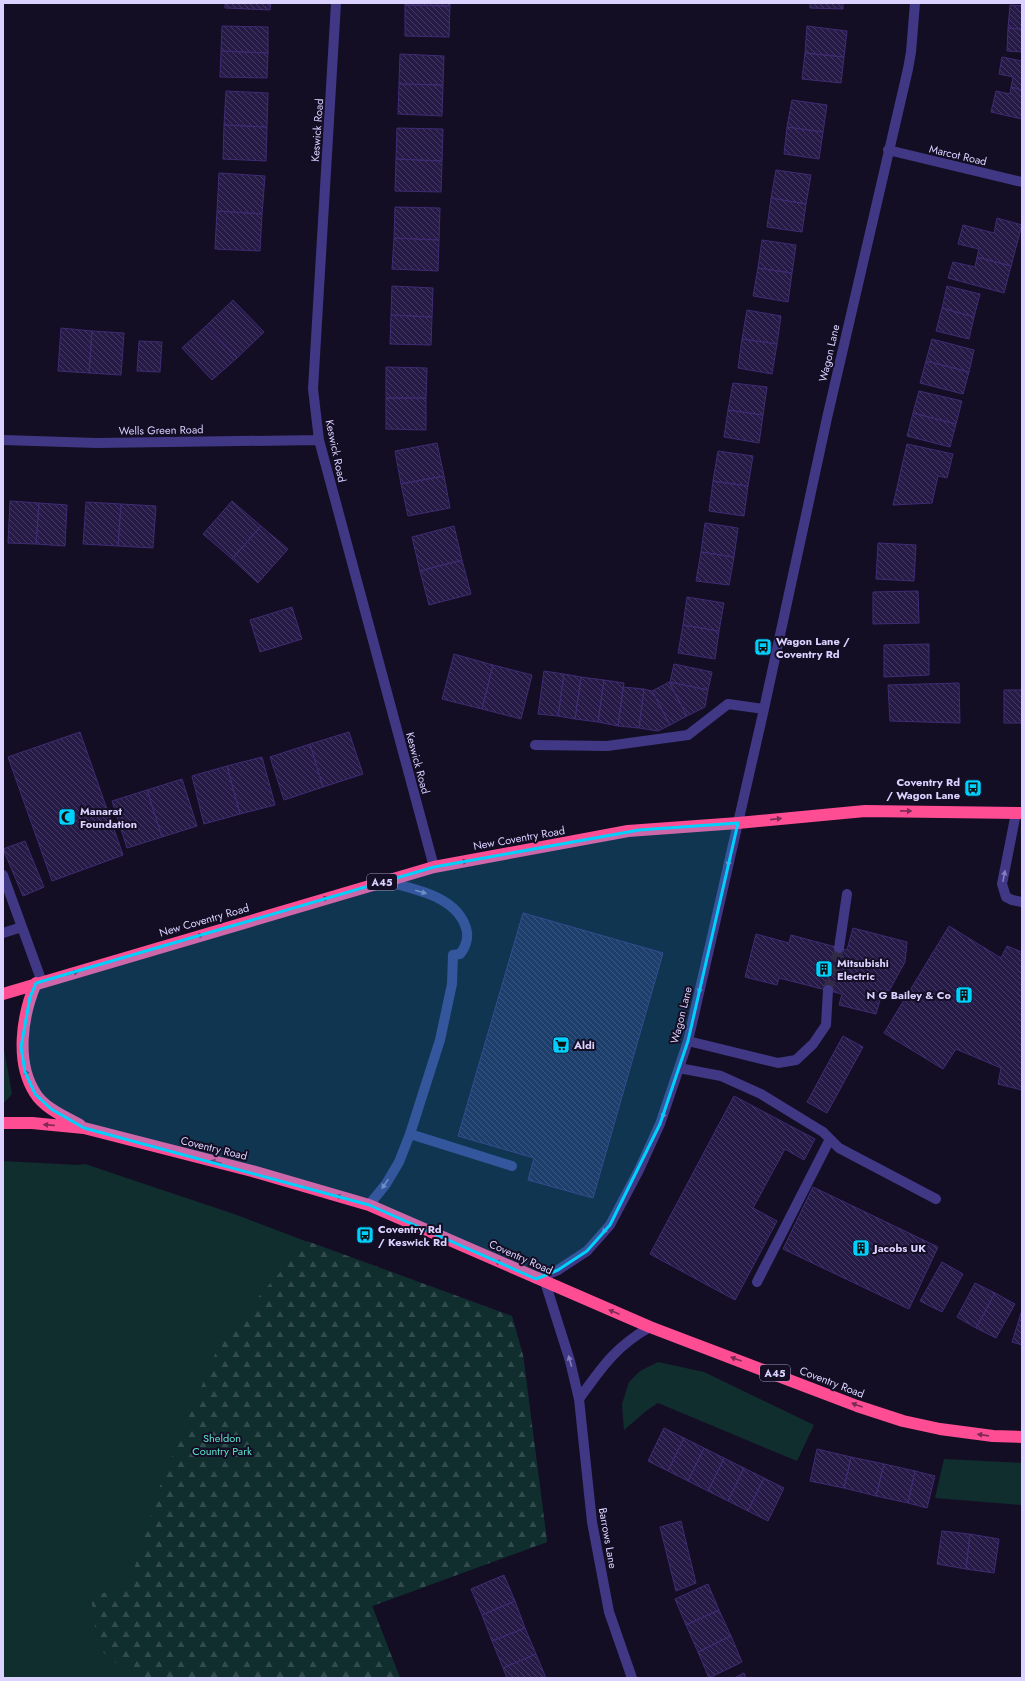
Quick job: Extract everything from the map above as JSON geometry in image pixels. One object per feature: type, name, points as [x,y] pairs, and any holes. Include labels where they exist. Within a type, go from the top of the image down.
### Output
[{"type":"highway","name":"New Coventry Road","points":[[39,982],[434,867],[639,830],[738,823],[865,811],[1019,813]]},
{"type":"highway","name":"A45","points":[[3,994],[39,982]]},
{"type":"highway","points":[[39,982],[30,997],[21,1047],[25,1072],[35,1094],[51,1109],[84,1128]]},
{"type":"highway","name":"Coventry Road","points":[[3,1123],[32,1123],[84,1128],[252,1171],[369,1205],[650,1327],[857,1406],[903,1421],[940,1429],[993,1436],[1022,1437]]},
{"type":"street","name":"Keswick Road","points":[[336,3],[313,388],[318,440],[434,867]]},
{"type":"street","name":"Wagon Lane","points":[[540,1280],[587,1251],[610,1225],[639,1170],[660,1124],[688,1041],[764,709],[826,418],[911,52],[915,3]]},
{"type":"street","name":"Marcot Road","points":[[888,150],[1022,182]]},
{"type":"street","name":"Wells Green Road","points":[[3,440],[97,443],[318,440]]},
{"type":"street","points":[[535,745],[607,746],[688,735],[728,704],[764,709]]},
{"type":"street","points":[[1019,813],[1002,884],[1006,896],[1012,900],[1022,902]]},
{"type":"street","points":[[3,875],[22,926],[39,982]]},
{"type":"street","points":[[369,1205],[386,1184],[398,1162],[410,1134],[440,1040],[452,984],[453,955],[460,954],[466,948],[467,932],[464,922],[457,910],[431,895],[384,881]]},
{"type":"street","points":[[839,948],[847,894]]},
{"type":"street","points":[[3,933],[22,926]]},
{"type":"street","points":[[688,1041],[778,1063],[796,1060],[813,1044],[826,1025],[828,990]]},
{"type":"street","points":[[679,1068],[721,1076],[744,1085],[823,1132],[839,1148],[936,1199]]},
{"type":"street","points":[[410,1134],[512,1166]]},
{"type":"street","points":[[757,1282],[830,1139]]},
{"type":"street","name":"Barrows Lane","points":[[540,1280],[570,1362],[579,1399],[592,1522],[609,1612],[632,1678]]},
{"type":"street","points":[[579,1399],[614,1353],[632,1337],[650,1327]]},
{"type":"highlighted area","points":[[738,823],[688,1041],[660,1124],[610,1225],[587,1251],[558,1270],[536,1279],[369,1205],[84,1128],[51,1109],[35,1094],[25,1072],[21,1047],[30,997],[36,983],[434,867],[639,830]]},
{"type":"green space","points":[[3,1044],[12,1094],[3,1104]]},
{"type":"green space","name":"Sheldon Country Park","points":[[3,1161],[78,1165],[85,1164],[234,1214],[413,1282],[523,1355],[547,1542],[372,1606],[400,1678],[3,1678]]},
{"type":"green space","points":[[307,1241],[512,1316],[523,1355],[547,1542],[372,1606],[400,1678],[134,1678],[98,1648],[91,1597],[129,1585],[160,1486],[221,1340]]},
{"type":"green space","points":[[658,1362],[704,1372],[814,1425],[797,1461],[658,1403],[624,1430],[622,1404],[629,1382],[640,1371]]},
{"type":"green space","points":[[944,1459],[1022,1463],[1022,1505],[935,1498]]},
{"type":"building","points":[[225,3],[271,3],[270,10],[225,8]]},
{"type":"building","points":[[405,3],[450,3],[450,6],[405,5]]},
{"type":"building","points":[[810,3],[843,3],[843,9],[810,8]]},
{"type":"building","points":[[405,5],[450,6],[449,37],[405,36]]},
{"type":"building","points":[[1010,5],[1022,6],[1022,29],[1008,28]]},
{"type":"building","points":[[222,26],[268,27],[268,53],[221,51]]},
{"type":"building","points":[[807,26],[847,31],[844,57],[805,53]]},
{"type":"building","points":[[1008,28],[1022,29],[1022,52],[1007,51]]},
{"type":"building","points":[[221,51],[268,53],[267,78],[220,77]]},
{"type":"building","points":[[805,53],[844,57],[841,83],[802,79]]},
{"type":"building","points":[[400,54],[444,56],[443,85],[399,84]]},
{"type":"building","points":[[1002,57],[1022,61],[1022,90],[1011,87],[1013,77],[999,74]]},
{"type":"building","points":[[399,84],[443,85],[442,116],[398,114]]},
{"type":"building","points":[[1011,87],[1022,90],[1022,119],[991,112],[996,91],[1010,94]]},
{"type":"building","points":[[226,91],[268,93],[267,127],[224,125]]},
{"type":"building","points":[[792,100],[827,105],[823,132],[787,127]]},
{"type":"building","points":[[224,125],[267,127],[266,161],[223,159]]},
{"type":"building","points":[[787,127],[823,132],[819,159],[784,154]]},
{"type":"building","points":[[397,128],[443,129],[442,161],[396,159]]},
{"type":"building","points":[[396,159],[442,161],[441,192],[395,191]]},
{"type":"building","points":[[776,170],[811,175],[806,204],[771,198]]},
{"type":"building","points":[[219,173],[265,176],[262,214],[217,211]]},
{"type":"building","points":[[771,198],[806,204],[802,232],[767,227]]},
{"type":"building","points":[[395,207],[440,208],[439,240],[394,238]]},
{"type":"building","points":[[217,211],[262,214],[260,251],[215,249]]},
{"type":"building","points":[[997,218],[1022,225],[1011,266],[977,257],[979,249],[958,244],[963,225],[994,233]]},
{"type":"building","points":[[394,238],[439,240],[438,271],[392,269]]},
{"type":"building","points":[[762,240],[796,245],[792,273],[758,268]]},
{"type":"building","points":[[977,257],[1011,266],[1004,293],[948,278],[953,262],[975,267]]},
{"type":"building","points":[[758,268],[792,273],[788,302],[753,296]]},
{"type":"building","points":[[392,286],[433,288],[432,317],[391,315]]},
{"type":"building","points":[[947,286],[980,294],[974,317],[942,308]]},
{"type":"building","points":[[233,300],[264,332],[237,358],[206,326]]},
{"type":"building","points":[[942,308],[974,317],[969,339],[936,331]]},
{"type":"building","points":[[747,310],[781,316],[777,344],[742,339]]},
{"type":"building","points":[[391,315],[432,317],[431,345],[390,344]]},
{"type":"building","points":[[206,326],[237,358],[212,380],[182,348]]},
{"type":"building","points":[[61,328],[92,331],[89,373],[58,371]]},
{"type":"building","points":[[92,331],[124,333],[121,375],[89,373]]},
{"type":"building","points":[[742,339],[777,344],[772,374],[738,368]]},
{"type":"building","points":[[932,339],[974,350],[969,372],[926,361]]},
{"type":"building","points":[[139,341],[162,342],[160,372],[137,371]]},
{"type":"building","points":[[926,361],[969,372],[963,394],[920,383]]},
{"type":"building","points":[[386,367],[427,368],[426,398],[386,398]]},
{"type":"building","points":[[733,383],[767,387],[763,415],[728,410]]},
{"type":"building","points":[[919,391],[962,401],[956,424],[913,413]]},
{"type":"building","points":[[386,398],[426,398],[426,430],[386,429]]},
{"type":"building","points":[[728,410],[763,415],[759,443],[724,437]]},
{"type":"building","points":[[913,413],[956,424],[950,447],[907,436]]},
{"type":"building","points":[[437,443],[444,476],[401,484],[395,451]]},
{"type":"building","points":[[907,444],[953,454],[947,478],[938,476],[932,503],[893,505]]},
{"type":"building","points":[[718,451],[753,456],[748,486],[713,481]]},
{"type":"building","points":[[444,476],[450,508],[408,516],[401,484]]},
{"type":"building","points":[[713,481],[748,486],[744,516],[709,511]]},
{"type":"building","points":[[10,501],[39,503],[36,544],[8,543]]},
{"type":"building","points":[[232,501],[261,526],[232,559],[203,534]]},
{"type":"building","points":[[86,502],[121,504],[118,546],[83,544]]},
{"type":"building","points":[[39,503],[67,505],[65,546],[36,544]]},
{"type":"building","points":[[121,504],[156,506],[153,548],[118,546]]},
{"type":"building","points":[[705,523],[738,528],[734,557],[701,552]]},
{"type":"building","points":[[261,526],[288,549],[258,583],[232,559]]},
{"type":"building","points":[[454,526],[462,560],[420,571],[412,537]]},
{"type":"building","points":[[878,543],[916,545],[914,581],[876,579]]},
{"type":"building","points":[[701,552],[734,557],[729,585],[696,581]]},
{"type":"building","points":[[462,560],[471,594],[429,605],[420,571]]},
{"type":"building","points":[[918,591],[919,623],[873,624],[873,592]]},
{"type":"building","points":[[687,597],[724,603],[719,631],[683,625]]},
{"type":"building","points":[[292,607],[302,639],[260,652],[250,620]]},
{"type":"building","points":[[683,625],[719,631],[715,659],[678,653]]},
{"type":"building","points":[[929,644],[929,675],[884,677],[884,645]]},
{"type":"building","points":[[454,654],[493,665],[482,709],[442,699]]},
{"type":"building","points":[[674,664],[712,672],[708,690],[670,682]]},
{"type":"building","points":[[493,665],[532,675],[521,719],[482,709]]},
{"type":"building","points":[[544,671],[564,674],[558,716],[538,714]]},
{"type":"building","points":[[564,674],[581,677],[575,719],[558,716]]},
{"type":"building","points":[[581,677],[604,680],[598,722],[575,719]]},
{"type":"building","points":[[604,680],[624,683],[618,726],[598,722]]},
{"type":"building","points":[[669,682],[687,716],[670,725],[652,691]]},
{"type":"building","points":[[669,682],[708,690],[705,707],[687,716]]},
{"type":"building","points":[[959,683],[960,723],[890,721],[888,685]]},
{"type":"building","points":[[623,687],[644,689],[639,728],[618,726]]},
{"type":"building","points":[[644,689],[652,691],[670,725],[658,731],[639,728]]},
{"type":"building","points":[[1004,690],[1022,690],[1022,723],[1004,723]]},
{"type":"building","points":[[80,732],[123,855],[52,881],[8,757]]},
{"type":"building","points":[[349,732],[363,774],[323,787],[310,744]]},
{"type":"building","points":[[310,744],[323,787],[284,800],[270,757]]},
{"type":"building","points":[[262,757],[275,805],[240,814],[227,766]]},
{"type":"building","points":[[227,766],[240,814],[204,824],[192,776]]},
{"type":"building","points":[[182,779],[197,826],[162,837],[147,790]]},
{"type":"building","points":[[147,790],[162,837],[127,848],[112,801]]},
{"type":"building","points":[[25,841],[44,887],[23,896],[3,849]]},
{"type":"building","name":"Aldi","points":[[523,913],[663,953],[593,1198],[528,1180],[534,1158],[458,1136]]},
{"type":"building","name":"N G Bailey & Co","points":[[949,926],[1001,958],[1007,946],[1022,952],[1022,1090],[998,1084],[1001,1068],[956,1049],[943,1069],[884,1033]]},
{"type":"building","name":"Mitsubishi Electric","points":[[853,928],[907,942],[905,962],[889,991],[883,990],[876,1014],[839,1005],[842,994],[779,978],[777,985],[745,977],[756,934],[789,943],[791,935],[847,950]]},
{"type":"building","points":[[843,1036],[863,1047],[827,1113],[807,1102]]},
{"type":"building","points":[[734,1096],[815,1139],[804,1160],[785,1149],[753,1208],[777,1221],[735,1300],[650,1254]]},
{"type":"building","name":"Jacobs UK","points":[[813,1187],[938,1247],[909,1309],[783,1249]]},
{"type":"building","points":[[942,1262],[963,1274],[942,1312],[920,1301]]},
{"type":"building","points":[[975,1283],[995,1293],[976,1328],[957,1317]]},
{"type":"building","points":[[995,1293],[1015,1304],[996,1338],[976,1328]]},
{"type":"building","points":[[1022,1310],[1022,1345],[1012,1342]]},
{"type":"building","points":[[664,1428],[684,1438],[668,1471],[648,1461]]},
{"type":"building","points":[[684,1438],[704,1448],[688,1481],[668,1471]]},
{"type":"building","points":[[704,1448],[724,1458],[708,1491],[688,1481]]},
{"type":"building","points":[[817,1449],[851,1457],[844,1488],[810,1481]]},
{"type":"building","points":[[851,1457],[884,1464],[876,1496],[844,1488]]},
{"type":"building","points":[[724,1458],[744,1468],[728,1501],[708,1491]]},
{"type":"building","points":[[884,1464],[915,1471],[908,1503],[876,1496]]},
{"type":"building","points":[[744,1468],[764,1478],[748,1511],[728,1501]]},
{"type":"building","points":[[915,1471],[935,1476],[927,1508],[908,1503]]},
{"type":"building","points":[[764,1478],[784,1488],[768,1521],[748,1511]]},
{"type":"building","points":[[681,1521],[696,1583],[676,1591],[660,1527]]},
{"type":"building","points":[[942,1531],[970,1534],[966,1569],[937,1564]]},
{"type":"building","points":[[970,1534],[999,1539],[994,1573],[966,1569]]},
{"type":"building","points":[[504,1575],[515,1601],[482,1615],[471,1589]]},
{"type":"building","points":[[708,1584],[719,1610],[686,1625],[675,1599]]},
{"type":"building","points":[[515,1601],[525,1628],[492,1641],[482,1615]]},
{"type":"building","points":[[719,1610],[731,1636],[698,1652],[686,1625]]},
{"type":"building","points":[[525,1628],[536,1654],[503,1668],[492,1641]]},
{"type":"building","points":[[731,1636],[742,1662],[709,1678],[698,1652]]},
{"type":"building","points":[[536,1654],[546,1678],[507,1678],[503,1668]]},
{"type":"building","points":[[744,1673],[746,1678],[734,1678]]},
{"type":"tunnel","points":[[828,990],[839,948]]},
{"type":"place","name":"Wagon Lane / Coventry Rd","points":[[763,647]]},
{"type":"place","name":"Coventry Rd / Wagon Lane","points":[[973,788]]},
{"type":"place","name":"Manarat Foundation","points":[[67,817]]},
{"type":"place","name":"Mitsubishi Electric","points":[[824,969]]},
{"type":"place","name":"N G Bailey & Co","points":[[964,995]]},
{"type":"place","name":"Aldi","points":[[561,1045]]},
{"type":"place","name":"Coventry Rd / Keswick Rd","points":[[365,1235]]},
{"type":"place","name":"Jacobs UK","points":[[861,1248]]}]
